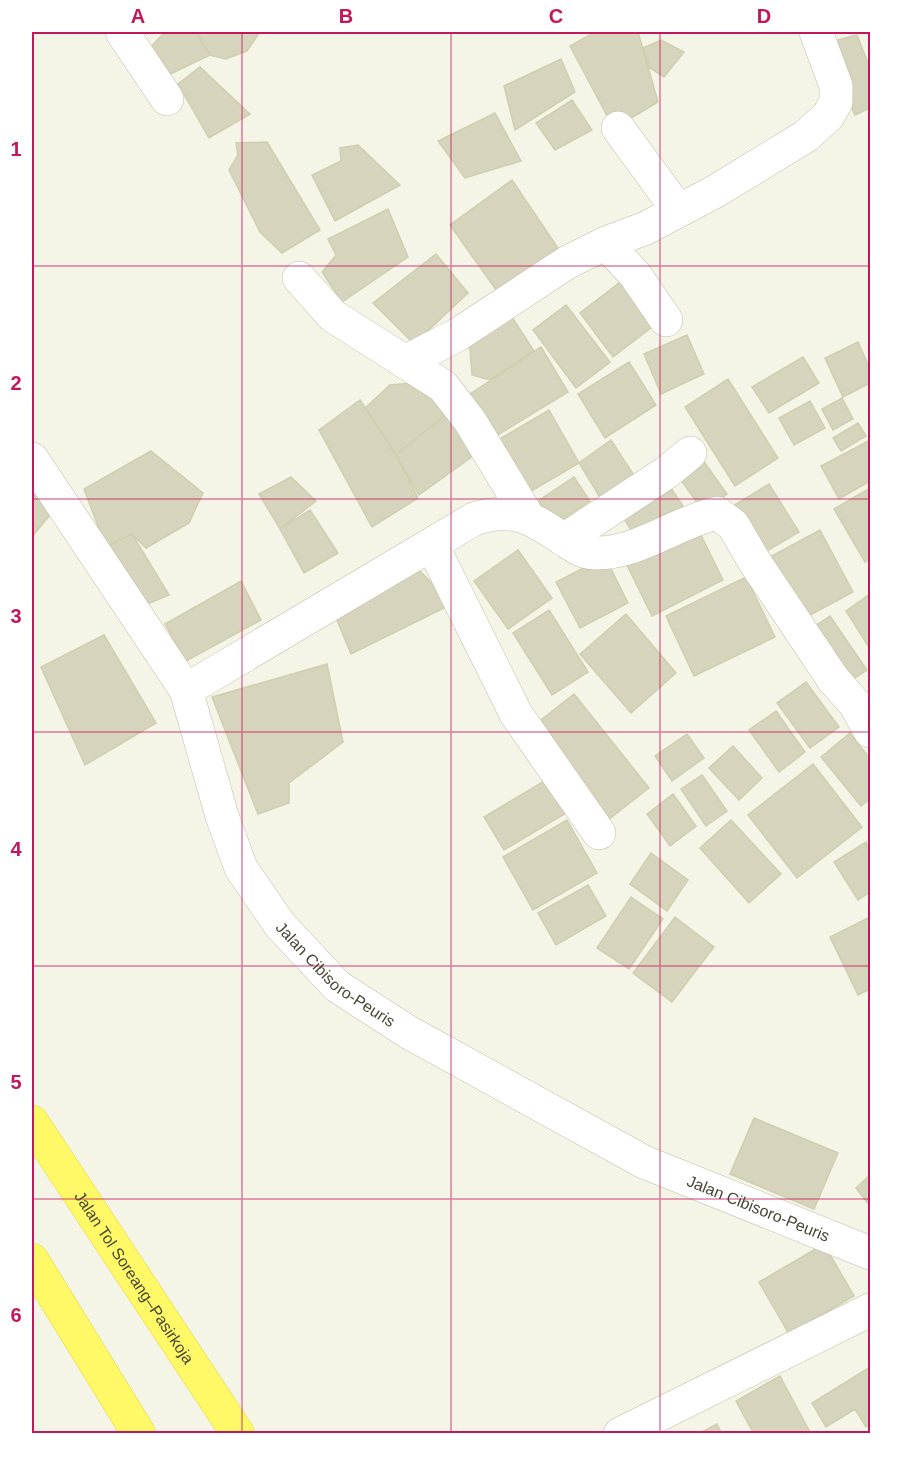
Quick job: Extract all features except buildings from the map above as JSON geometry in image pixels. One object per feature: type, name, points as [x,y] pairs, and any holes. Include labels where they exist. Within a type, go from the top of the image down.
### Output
[{"type":"highway","name":"Jalan Tol Soreang–Pasirkoja","points":[[32,1122],[238,1434]]},
{"type":"highway","points":[[32,1260],[139,1434]]},
{"type":"street","points":[[405,362],[458,335],[568,262],[606,243],[646,228],[716,191],[806,136],[828,116],[836,102],[836,86],[816,32]]},
{"type":"street","points":[[133,35],[167,99]]},
{"type":"street","points":[[618,128],[678,210]]},
{"type":"street","points":[[606,243],[636,276],[666,320]]},
{"type":"street","points":[[299,278],[333,316],[443,386],[457,403],[528,517],[583,553],[599,554],[630,546],[706,515],[722,514],[733,525],[756,564],[833,679],[865,709]]},
{"type":"street","points":[[564,540],[667,472],[690,453]]},
{"type":"street","name":"Jalan Cibisoro-Peuris","points":[[32,459],[186,690],[222,816],[241,868],[280,925],[337,986],[408,1032],[644,1162],[870,1253]]},
{"type":"street","points":[[186,690],[474,519],[492,513],[528,517]]},
{"type":"street","points":[[432,545],[516,714],[600,833]]},
{"type":"street","points":[[620,1434],[870,1310]]}]
